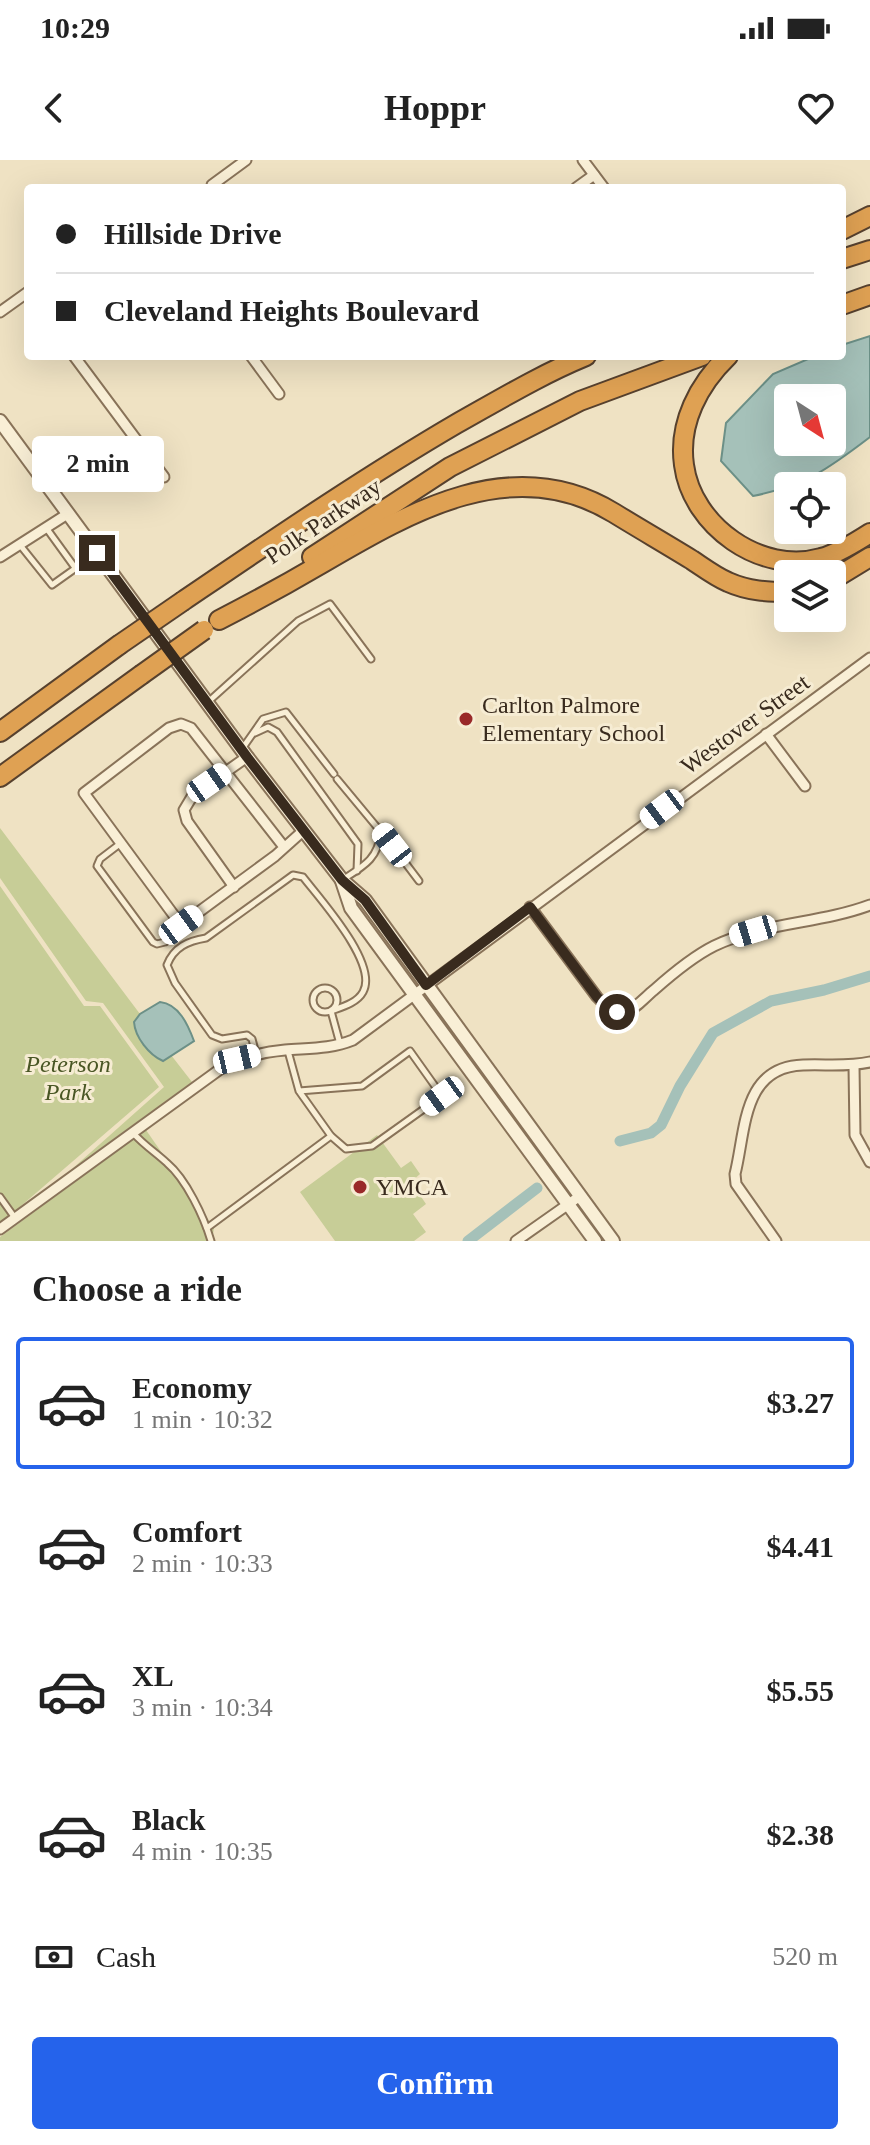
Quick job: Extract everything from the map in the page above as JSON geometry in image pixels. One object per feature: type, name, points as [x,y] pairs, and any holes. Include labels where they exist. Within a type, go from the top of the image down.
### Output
[{"type":"highway","points":[[846,228],[870,216]]},
{"type":"highway","points":[[846,258],[870,250]]},
{"type":"highway","points":[[846,304],[870,295]]},
{"type":"highway","points":[[545,373],[571,360]]},
{"type":"highway","name":"Polk Parkway","points":[[0,732],[119,645],[322,507],[545,373],[576,360]]},
{"type":"highway","name":"Polk Parkway","points":[[0,777],[212,625],[364,521],[450,467],[580,401],[691,360]]},
{"type":"highway","points":[[725,360],[699,390],[691,406],[683,450],[687,478],[697,500],[724,535],[745,549],[769,557],[798,561],[822,558],[870,533]]},
{"type":"highway","points":[[212,625],[375,532],[448,500],[499,487],[564,490],[600,504],[728,582],[759,591],[774,592]]},
{"type":"highway","points":[[846,572],[870,557]]},
{"type":"street","points":[[213,184],[246,160]]},
{"type":"street","points":[[583,160],[601,184]]},
{"type":"street","points":[[582,184],[594,175]]},
{"type":"street","points":[[0,312],[24,295]]},
{"type":"street","points":[[77,360],[164,477]]},
{"type":"street","points":[[254,360],[279,394]]},
{"type":"street","points":[[0,421],[244,753],[342,880],[365,900],[613,1241]]},
{"type":"street","points":[[0,557],[69,513]]},
{"type":"street","name":"Westover Street","points":[[341,1045],[353,1040],[870,658]]},
{"type":"street","points":[[284,847],[191,728],[181,724],[169,728],[84,793],[181,925],[234,887],[284,847],[304,830]]},
{"type":"street","points":[[766,734],[805,786]]},
{"type":"street","points":[[234,887],[184,816],[193,795],[225,772],[244,753]]},
{"type":"street","points":[[342,880],[351,908],[595,1241]]},
{"type":"street","points":[[530,907],[597,997],[608,1008],[625,1012],[637,1006],[697,956],[735,937],[771,926],[825,917],[870,905]]},
{"type":"street","points":[[0,1229],[237,1059],[341,1045]]},
{"type":"street","points":[[776,1241],[736,1184],[735,1174],[750,1100],[769,1075],[788,1067],[854,1066],[870,1062]]},
{"type":"street","points":[[854,1066],[855,1135],[870,1162]]},
{"type":"street","points":[[516,1241],[580,1196]]},
{"type":"lane","points":[[47,529],[76,569]]},
{"type":"lane","points":[[20,545],[52,585],[97,553]]},
{"type":"lane","points":[[207,703],[298,621],[330,604],[371,659]]},
{"type":"lane","points":[[244,753],[263,719],[286,712],[419,881]]},
{"type":"lane","points":[[255,733],[268,727],[277,732],[358,844],[357,871]]},
{"type":"lane","points":[[342,880],[374,857],[381,832]]},
{"type":"lane","points":[[121,843],[100,859],[97,866],[153,942],[165,942],[180,931],[181,925]]},
{"type":"lane","points":[[256,1055],[252,1039],[247,1035],[222,1039],[212,1035],[175,983],[167,965],[172,953],[190,940],[206,938],[293,875],[303,877],[357,950],[367,977],[363,993],[349,1005],[331,1011],[322,1012],[314,1006],[312,998],[317,990],[330,988],[336,994],[336,1006],[331,1011]]},
{"type":"lane","points":[[331,1011],[341,1045]]},
{"type":"lane","points":[[288,1050],[299,1091],[331,1136],[346,1149],[372,1146],[442,1096],[410,1051],[362,1086],[299,1091]]},
{"type":"lane","points":[[133,1132],[146,1148],[167,1162],[176,1173],[211,1241]]},
{"type":"lane","points":[[207,1228],[331,1136]]},
{"type":"lane","points":[[0,1197],[15,1218]]},
{"type":"green space","points":[[0,828],[140,1014],[134,1022],[163,1061],[171,1055],[192,1082],[72,1169],[164,1087],[103,1003],[86,1001],[0,878]]},
{"type":"green space","name":"Peterson Park","points":[[0,886],[84,1006],[100,1006],[159,1087],[0,1224]]},
{"type":"green space","points":[[146,1130],[214,1228],[212,1241],[0,1241],[0,1237]]},
{"type":"green space","name":"YMCA","points":[[377,1135],[401,1168],[411,1161],[420,1174],[411,1182],[426,1204],[413,1214],[426,1232],[414,1241],[335,1241],[300,1192]]},
{"type":"water","points":[[870,336],[870,437],[846,455],[846,384],[774,384],[774,456],[845,456],[841,459],[819,472],[774,472],[774,490],[753,496],[721,461],[726,423],[773,374],[806,360],[846,360],[846,344]]},
{"type":"water","points":[[160,1002],[178,1011],[194,1041],[163,1061],[144,1045],[134,1022],[140,1014]]},
{"type":"waterway","points":[[620,1141],[651,1133],[661,1125],[680,1086],[713,1033],[771,1001],[870,976]]},
{"type":"waterway","points":[[468,1241],[537,1188]]},
{"type":"place","name":"Carlton Palmore Elementary School","points":[[466,719]]},
{"type":"place","name":"YMCA","points":[[360,1187]]},
{"type":"route","points":[[97,553],[247,757],[342,880],[365,900],[426,985],[530,907],[597,997],[617,1012]]}]
